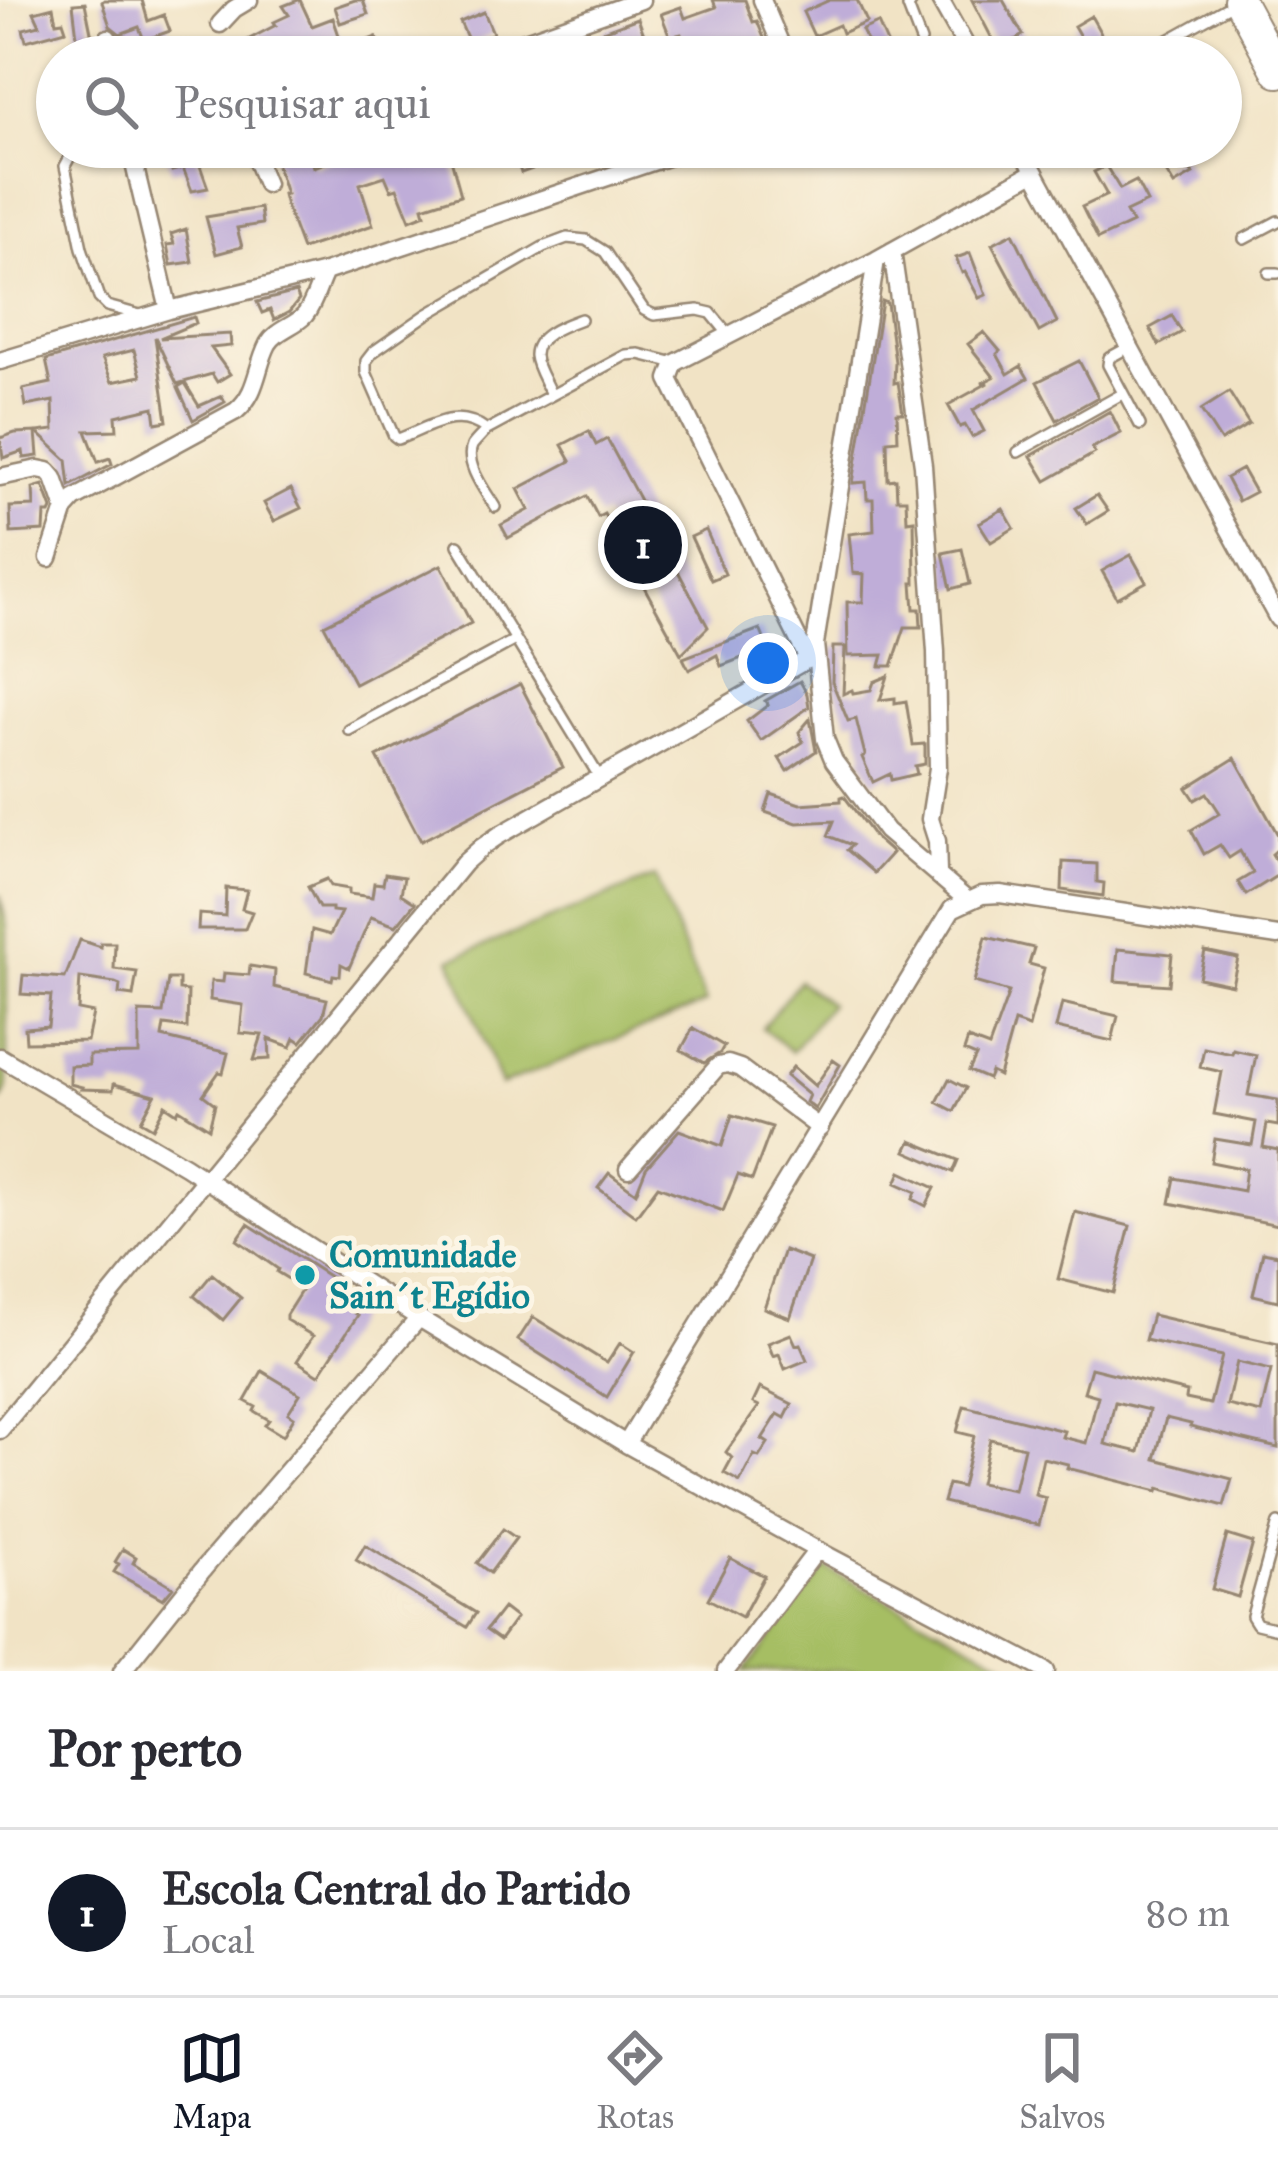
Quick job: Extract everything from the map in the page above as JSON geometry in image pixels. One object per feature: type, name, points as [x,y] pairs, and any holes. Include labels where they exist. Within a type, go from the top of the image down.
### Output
[{"type":"highway","points":[[1239,0],[1278,72]]},
{"type":"street","points":[[220,24],[249,0]]},
{"type":"street","points":[[539,36],[641,0]]},
{"type":"street","points":[[763,0],[778,36]]},
{"type":"street","points":[[940,0],[956,36]]},
{"type":"street","points":[[135,168],[169,310]]},
{"type":"street","points":[[260,168],[266,184]]},
{"type":"street","points":[[0,361],[169,310],[325,272],[635,168]]},
{"type":"street","points":[[1032,168],[1278,619]]},
{"type":"street","points":[[967,900],[886,831],[834,761],[812,651],[669,379],[675,363],[1034,172]]},
{"type":"street","points":[[0,1430],[464,863],[482,847],[812,651],[884,255]]},
{"type":"street","points":[[884,255],[923,465],[936,652],[938,768],[930,819],[938,873]]},
{"type":"street","points":[[49,558],[65,509],[86,491],[246,403],[269,342],[300,321],[325,272]]},
{"type":"street","points":[[0,477],[48,471],[65,509]]},
{"type":"street","points":[[626,1444],[952,909],[982,895],[1000,894],[1278,936]]},
{"type":"street","points":[[0,1057],[206,1180],[626,1444],[1046,1671]]},
{"type":"street","points":[[628,1169],[718,1066],[740,1068],[820,1128]]},
{"type":"street","points":[[122,1671],[419,1318]]},
{"type":"street","points":[[726,1671],[818,1550]]},
{"type":"lane","points":[[913,0],[908,7],[919,36]]},
{"type":"lane","points":[[1175,36],[1239,0]]},
{"type":"lane","points":[[65,168],[82,248],[99,298],[107,306],[145,317]]},
{"type":"lane","points":[[1244,239],[1278,220]]},
{"type":"lane","points":[[487,430],[463,418],[445,419],[398,439],[366,372],[366,361],[426,316],[543,247],[567,238],[586,240],[605,252],[644,310],[654,316],[698,310],[711,313],[729,335]]},
{"type":"lane","points":[[551,394],[535,357],[538,343],[580,319]]},
{"type":"lane","points":[[1129,347],[1109,358],[1108,365],[1140,425]]},
{"type":"lane","points":[[495,507],[471,454],[472,445],[487,430],[626,355],[675,363]]},
{"type":"lane","points":[[1018,452],[1122,394]]},
{"type":"lane","points":[[458,545],[600,778]]},
{"type":"lane","points":[[349,730],[515,640]]},
{"type":"lane","points":[[1278,1523],[1252,1616],[1257,1624],[1278,1629]]},
{"type":"green space","points":[[655,877],[706,1003],[501,1085],[451,959]]},
{"type":"green space","points":[[0,894],[7,927],[7,1089],[0,1102]]},
{"type":"green space","points":[[799,981],[830,1004],[792,1052],[762,1028]]},
{"type":"green space","points":[[826,1568],[1021,1671],[745,1671]]},
{"type":"building","points":[[142,0],[148,21],[164,15],[170,31],[142,36],[139,27],[120,34],[110,26],[102,2]]},
{"type":"building","points":[[300,0],[312,26],[333,18],[339,36],[255,36],[289,15],[283,6]]},
{"type":"building","points":[[363,0],[368,14],[340,23],[335,7]]},
{"type":"building","points":[[713,0],[745,0],[763,36],[670,36],[661,14],[681,7],[685,18],[716,7]]},
{"type":"building","points":[[830,0],[857,0],[867,22],[842,33],[839,25],[814,36],[803,12]]},
{"type":"building","points":[[972,0],[1003,0],[1023,35],[991,36]]},
{"type":"building","points":[[85,3],[92,36],[77,36],[73,4]]},
{"type":"building","points":[[53,7],[56,22],[63,21],[66,30],[26,41],[23,29],[40,25],[34,12]]},
{"type":"building","points":[[484,12],[493,33],[466,36],[460,22]]},
{"type":"building","points":[[1091,16],[1102,36],[1080,36],[1074,26]]},
{"type":"building","points":[[638,18],[644,36],[605,36],[603,31]]},
{"type":"building","points":[[878,23],[884,36],[865,36],[862,30]]},
{"type":"building","points":[[183,168],[201,168],[208,188],[192,191]]},
{"type":"building","points":[[278,168],[454,168],[461,195],[423,207],[425,214],[410,220],[397,188],[391,190],[385,176],[360,184],[373,225],[302,249]]},
{"type":"building","points":[[1107,168],[1120,189],[1136,181],[1147,202],[1126,212],[1132,223],[1098,239],[1082,207],[1107,195],[1094,172]]},
{"type":"building","points":[[1164,168],[1189,168],[1193,174],[1174,185]]},
{"type":"building","points":[[260,208],[262,224],[237,228],[242,247],[216,254],[206,217]]},
{"type":"building","points":[[186,229],[192,262],[171,265],[167,245],[174,244],[171,234]]},
{"type":"building","points":[[1013,233],[1057,322],[1039,332],[992,244]]},
{"type":"building","points":[[970,253],[986,295],[979,298],[956,258]]},
{"type":"building","points":[[296,292],[299,300],[274,320],[270,310],[262,313],[257,302]]},
{"type":"building","points":[[882,301],[887,303],[894,383],[898,382],[903,413],[897,413],[898,440],[887,441],[888,480],[896,479],[897,499],[906,499],[907,521],[914,520],[912,583],[921,627],[905,627],[892,666],[880,666],[883,655],[848,656],[847,602],[863,602],[864,574],[853,573],[849,534],[874,531],[873,499],[867,499],[866,482],[853,483]]},
{"type":"building","points":[[1172,316],[1182,332],[1159,345],[1150,328]]},
{"type":"building","points":[[194,317],[196,323],[160,338],[230,334],[231,346],[211,348],[230,374],[217,382],[212,374],[177,384],[155,337],[167,421],[156,423],[154,407],[116,416],[117,430],[86,431],[98,462],[110,458],[112,464],[70,486],[67,460],[37,432],[54,430],[53,401],[26,406],[23,389],[51,383],[46,360]],"holes":[[[134,350],[141,376],[112,382],[102,358]]]},
{"type":"building","points":[[984,332],[1000,351],[997,354],[1008,374],[1021,366],[1028,378],[973,410],[984,431],[972,437],[948,405],[994,377],[968,344]]},
{"type":"building","points":[[1079,361],[1098,397],[1057,420],[1037,382]]},
{"type":"building","points":[[185,383],[199,406],[222,396],[225,402],[193,420],[178,387]]},
{"type":"building","points":[[1229,392],[1249,424],[1221,441],[1201,410]]},
{"type":"building","points":[[1110,411],[1121,433],[1046,481],[1031,456]]},
{"type":"building","points":[[589,431],[596,445],[607,439],[708,627],[681,654],[604,514],[598,517],[587,496],[508,538],[501,525],[529,510],[518,489],[571,461],[562,445]]},
{"type":"building","points":[[36,432],[38,456],[24,458],[23,451],[3,458],[0,438]]},
{"type":"building","points":[[1242,469],[1255,492],[1238,501],[1226,478]]},
{"type":"building","points":[[43,485],[52,509],[45,513],[44,531],[11,533],[10,507],[34,506],[33,488]]},
{"type":"building","points":[[291,489],[301,508],[274,521],[264,503]]},
{"type":"building","points":[[1097,495],[1108,511],[1087,524],[1076,508]]},
{"type":"building","points":[[1003,509],[1014,528],[991,542],[979,523]]},
{"type":"building","points":[[706,530],[725,574],[711,580],[691,537]]},
{"type":"building","points":[[962,549],[970,584],[951,589],[943,553]]},
{"type":"building","points":[[1131,555],[1146,582],[1117,598],[1102,571]]},
{"type":"building","points":[[441,565],[471,623],[355,684],[324,625]]},
{"type":"building","points":[[760,629],[768,648],[721,666],[717,655],[689,670],[683,658]]},
{"type":"building","points":[[833,647],[845,647],[843,694],[871,690],[874,682],[888,676],[880,700],[906,701],[913,745],[925,744],[925,764],[915,766],[917,774],[891,780],[890,774],[873,782],[862,757],[856,719],[848,721],[832,682]]},
{"type":"building","points":[[800,681],[809,707],[761,741],[747,721],[768,705],[765,701]]},
{"type":"building","points":[[520,684],[563,767],[421,841],[377,757]]},
{"type":"building","points":[[810,719],[816,751],[787,771],[779,758],[803,742],[799,732]]},
{"type":"building","points":[[1235,758],[1278,835],[1278,849],[1272,854],[1278,875],[1246,895],[1238,882],[1253,873],[1240,851],[1229,858],[1220,845],[1204,854],[1191,830],[1220,813],[1207,793],[1195,800],[1187,788]]},
{"type":"building","points":[[771,794],[800,804],[841,801],[844,796],[892,853],[874,873],[847,850],[852,845],[828,836],[834,821],[797,823],[765,812]]},
{"type":"building","points":[[1063,862],[1097,864],[1103,896],[1062,890]]},
{"type":"building","points":[[385,874],[404,877],[401,894],[415,903],[396,926],[371,917],[349,968],[341,964],[340,976],[333,975],[332,980],[306,973],[312,930],[330,935],[341,912],[319,908],[308,887],[327,879],[331,886],[349,889],[349,894],[372,897],[374,883],[383,884]]},
{"type":"building","points":[[226,888],[247,890],[242,909],[252,912],[245,929],[198,929],[199,914],[225,916]]},
{"type":"building","points":[[986,937],[1034,948],[1029,964],[1044,968],[1029,1027],[1014,1022],[999,1076],[991,1072],[988,1079],[969,1071],[976,1056],[964,1051],[968,1039],[989,1047],[1009,992],[974,982]]},
{"type":"building","points":[[80,940],[101,947],[101,943],[115,943],[114,969],[137,972],[133,996],[119,994],[120,985],[115,983],[80,978],[78,1010],[93,1013],[87,1041],[26,1042],[25,1028],[48,1026],[51,996],[21,994],[23,975],[65,978]]},
{"type":"building","points":[[1118,949],[1172,954],[1169,985],[1115,981]]},
{"type":"building","points":[[1205,951],[1238,958],[1232,985],[1199,978]]},
{"type":"building","points":[[250,966],[275,970],[274,987],[327,999],[323,1015],[301,1042],[295,1038],[291,1047],[269,1039],[270,1059],[254,1060],[262,1035],[240,1033],[243,1005],[210,1000],[211,981],[223,982],[224,973],[249,975]]},
{"type":"building","points":[[168,979],[179,979],[179,990],[188,991],[187,1028],[164,1025],[162,1037],[228,1053],[223,1073],[219,1072],[203,1095],[215,1104],[209,1128],[165,1105],[153,1128],[141,1121],[155,1095],[114,1084],[113,1090],[70,1084],[70,1066],[89,1065],[89,1055],[139,1054],[139,1012],[163,1013]]},
{"type":"building","points":[[1062,1003],[1118,1016],[1112,1041],[1056,1028]]},
{"type":"building","points":[[693,1028],[724,1046],[720,1053],[704,1063],[681,1050]]},
{"type":"building","points":[[1204,1048],[1256,1055],[1248,1095],[1278,1100],[1278,1126],[1267,1124],[1263,1147],[1278,1150],[1278,1225],[1170,1203],[1175,1178],[1243,1191],[1246,1169],[1211,1162],[1215,1139],[1252,1145],[1256,1122],[1214,1114],[1222,1072],[1200,1067]]},
{"type":"building","points":[[833,1060],[840,1065],[815,1109],[806,1102],[809,1095],[786,1076],[793,1067],[815,1086]]},
{"type":"building","points":[[949,1079],[966,1088],[954,1111],[937,1102]]},
{"type":"building","points":[[732,1115],[772,1127],[752,1180],[738,1175],[723,1211],[658,1186],[636,1216],[598,1188],[609,1173],[636,1193],[646,1168],[679,1130],[722,1146]]},
{"type":"building","points":[[911,1141],[958,1160],[953,1172],[906,1151]]},
{"type":"building","points":[[901,1172],[935,1188],[926,1206],[913,1199],[916,1192],[896,1183]]},
{"type":"building","points":[[1075,1212],[1130,1226],[1113,1293],[1058,1279]]},
{"type":"building","points":[[248,1224],[333,1279],[323,1293],[358,1315],[319,1375],[297,1361],[313,1336],[286,1320],[303,1288],[237,1240]]},
{"type":"building","points":[[784,1250],[810,1260],[790,1318],[764,1308]]},
{"type":"building","points":[[1263,1252],[1278,1255],[1278,1301],[1253,1295]]},
{"type":"building","name":"Comunidade Sain´t Egídio","points":[[212,1274],[241,1298],[223,1320],[194,1296]]},
{"type":"building","points":[[1152,1315],[1278,1344],[1278,1448],[1166,1418],[1155,1459],[1232,1479],[1224,1506],[1043,1458],[1035,1495],[1046,1498],[1039,1525],[943,1502],[948,1484],[962,1487],[974,1436],[957,1432],[964,1406],[1064,1431],[1062,1437],[1086,1443],[1098,1396],[1084,1392],[1091,1368],[1187,1392],[1186,1399],[1210,1404],[1222,1356],[1145,1340]],"holes":[[[1237,1362],[1271,1370],[1261,1413],[1227,1405]],[[1115,1402],[1149,1410],[1139,1452],[1105,1444]],[[990,1439],[1024,1447],[1014,1490],[980,1483]]]},
{"type":"building","points":[[533,1317],[607,1363],[620,1343],[634,1352],[607,1397],[518,1340]]},
{"type":"building","points":[[791,1334],[807,1360],[785,1369],[768,1343]]},
{"type":"building","points":[[262,1371],[300,1394],[288,1413],[294,1417],[283,1436],[265,1425],[269,1420],[245,1401]]},
{"type":"building","points":[[760,1388],[792,1404],[785,1418],[778,1414],[762,1439],[768,1443],[759,1457],[754,1455],[740,1482],[724,1473],[732,1458],[726,1452],[759,1406],[753,1403]]},
{"type":"building","points":[[503,1529],[516,1538],[490,1573],[477,1563]]},
{"type":"building","points":[[1227,1535],[1253,1543],[1238,1597],[1212,1589]]},
{"type":"building","points":[[365,1545],[476,1613],[467,1627],[356,1560]]},
{"type":"building","points":[[123,1549],[136,1557],[133,1563],[173,1587],[163,1599],[114,1572]]},
{"type":"building","points":[[730,1558],[764,1576],[742,1617],[708,1599]]},
{"type":"building","points":[[503,1608],[516,1618],[500,1640],[486,1630]]},
{"type":"place","name":"Escola Central do Partido","points":[[643,545]]},
{"type":"place","name":"Comunidade Sain´t Egídio","points":[[305,1275]]}]
